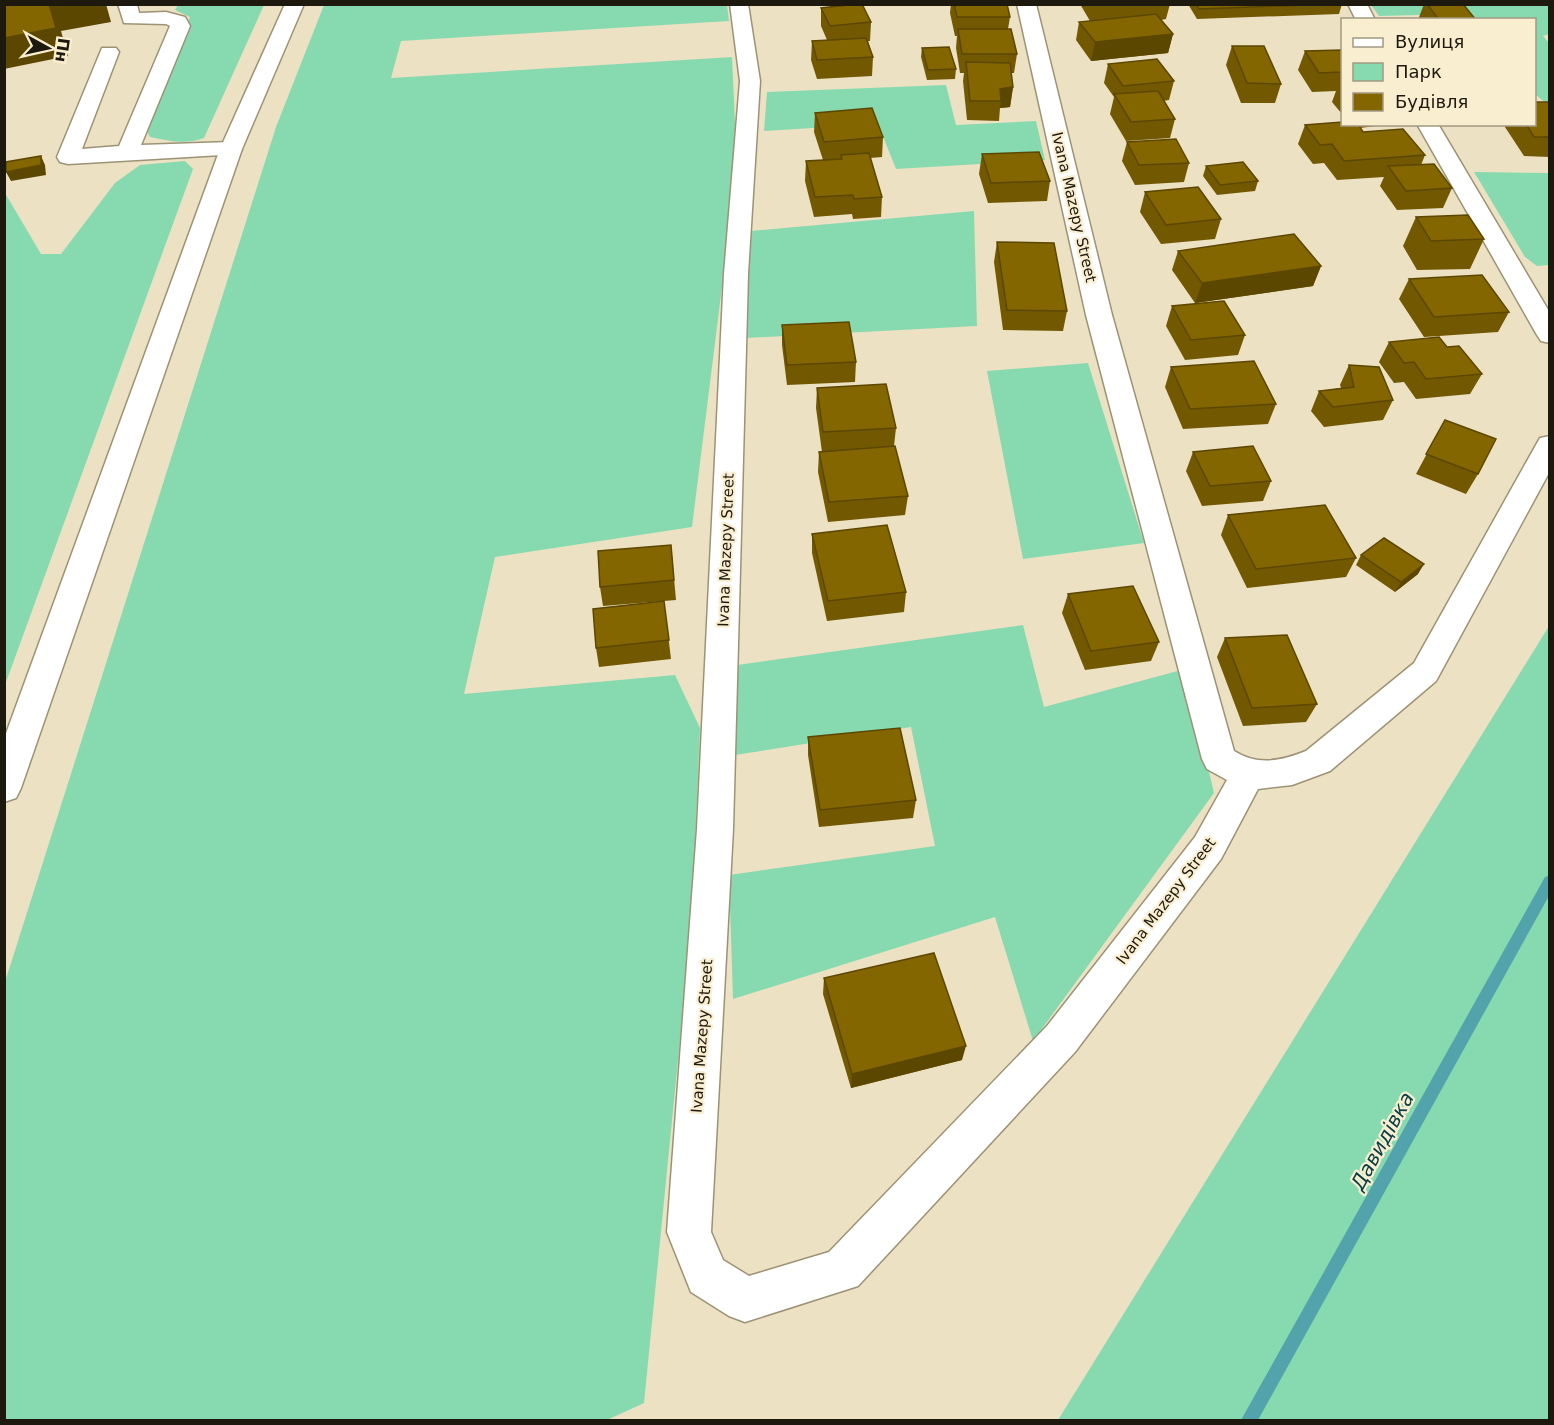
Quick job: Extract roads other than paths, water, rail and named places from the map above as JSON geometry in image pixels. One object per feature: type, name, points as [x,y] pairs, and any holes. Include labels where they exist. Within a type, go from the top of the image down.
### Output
[{"type":"main road","points":[[127,4],[131,19],[166,18],[178,21],[180,26],[127,152]]},
{"type":"main road","points":[[4,788],[231,149],[295,4]]},
{"type":"main road","name":"Ivana Mazepy Street","points":[[739,4],[750,81],[736,274],[715,829],[689,1232],[707,1276],[746,1300],[842,1270],[1061,1039],[1208,848],[1248,775]]},
{"type":"main road","name":"Ivana Mazepy Street","points":[[1026,4],[1099,315],[1218,759],[1248,775],[1266,777],[1298,770],[1318,761],[1425,672],[1550,445]]},
{"type":"main road","points":[[1357,4],[1365,18]]},
{"type":"main road","points":[[109,52],[68,157],[127,152],[231,149]]},
{"type":"main road","points":[[1427,126],[1550,335]]},
{"type":"waterway","name":"Давидівка","points":[[1249,1420],[1550,881]]}]
